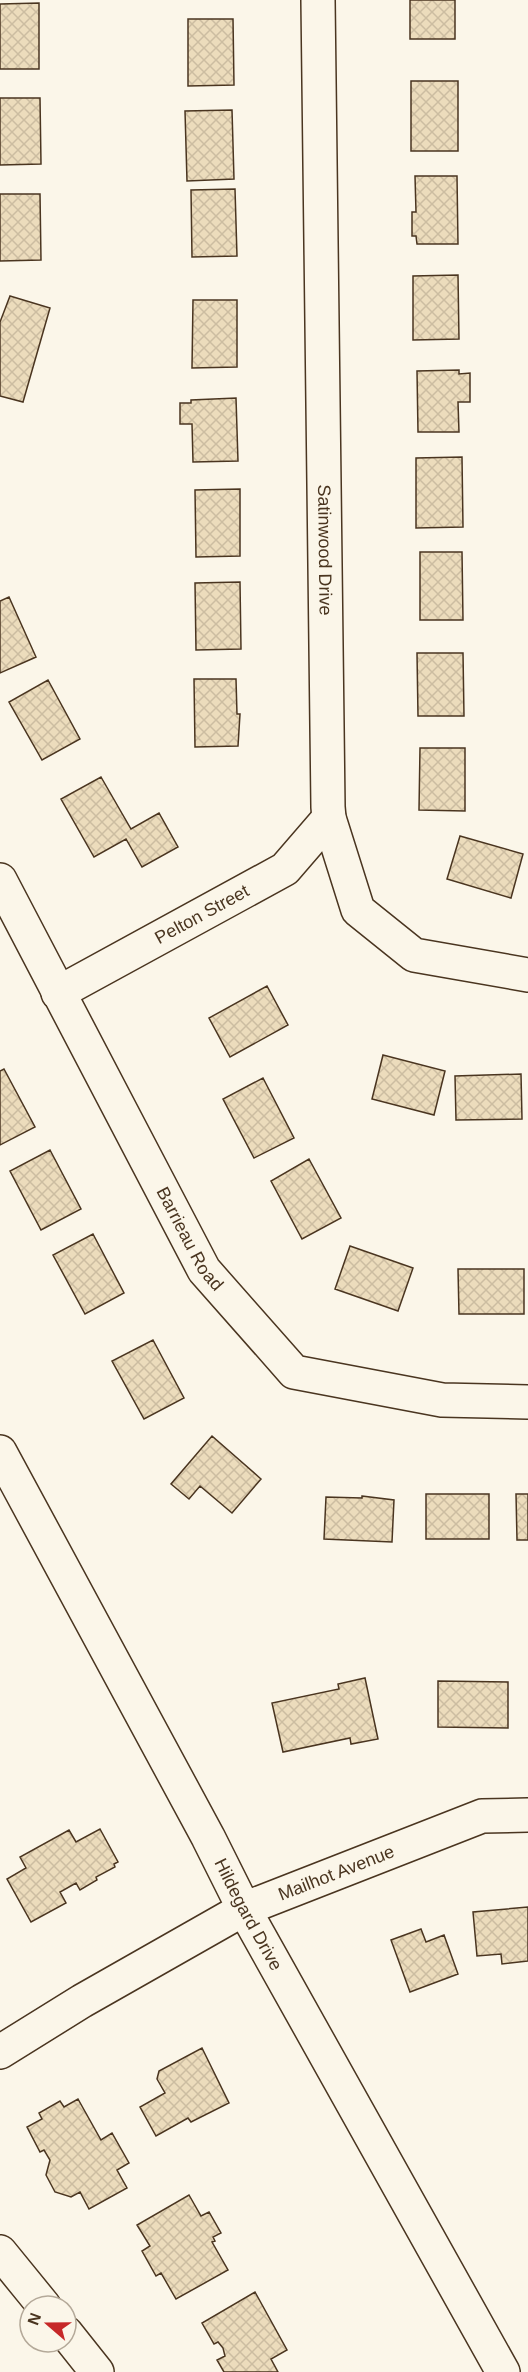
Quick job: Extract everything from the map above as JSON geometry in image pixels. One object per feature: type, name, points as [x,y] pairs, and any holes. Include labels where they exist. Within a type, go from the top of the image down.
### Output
[{"type":"street","name":"Satinwood Drive","points":[[318,0],[329,818],[358,910],[414,955],[528,975]]},
{"type":"street","name":"Pelton Street","points":[[58,993],[285,869],[329,818]]},
{"type":"street","name":"Barrieau Road","points":[[0,880],[204,1270],[294,1372],[442,1400],[528,1401]]},
{"type":"street","name":"Hildegard Drive","points":[[0,1452],[208,1838],[244,1910],[503,2372]]},
{"type":"street","name":"Mailhot Avenue","points":[[0,2052],[82,2001],[244,1910],[482,1816],[528,1815]]},
{"type":"street","points":[[0,2252],[34,2294]]},
{"type":"street","points":[[78,2348],[98,2372]]},
{"type":"building","points":[[410,0],[455,0],[455,39],[410,39]]},
{"type":"building","points":[[39,3],[39,69],[0,69],[0,4]]},
{"type":"building","points":[[188,19],[233,19],[234,85],[188,86]]},
{"type":"building","points":[[411,81],[458,81],[458,151],[411,151]]},
{"type":"building","points":[[0,98],[40,98],[41,164],[0,165]]},
{"type":"building","points":[[232,110],[234,179],[187,181],[185,111]]},
{"type":"building","points":[[415,176],[457,176],[458,244],[417,244],[416,236],[412,236],[412,212],[416,212]]},
{"type":"building","points":[[235,189],[237,256],[192,257],[191,190]]},
{"type":"building","points":[[0,194],[40,194],[41,260],[0,261]]},
{"type":"building","points":[[458,275],[459,339],[413,340],[413,276]]},
{"type":"building","points":[[10,296],[50,308],[23,402],[0,396],[0,322]]},
{"type":"building","points":[[193,300],[237,300],[237,367],[192,368]]},
{"type":"building","points":[[459,370],[459,374],[470,373],[470,402],[458,402],[459,432],[418,432],[417,371]]},
{"type":"building","points":[[236,398],[238,461],[193,462],[192,424],[180,424],[180,403],[191,403],[191,400]]},
{"type":"building","points":[[462,457],[463,527],[416,528],[416,458]]},
{"type":"building","points":[[240,489],[240,556],[196,557],[195,490]]},
{"type":"building","points":[[420,552],[462,552],[463,620],[420,620]]},
{"type":"building","points":[[240,582],[241,649],[196,650],[195,583]]},
{"type":"building","points":[[9,597],[36,657],[0,673],[0,601]]},
{"type":"building","points":[[417,653],[463,653],[464,716],[418,716]]},
{"type":"building","points":[[194,679],[236,679],[237,714],[240,714],[238,746],[195,747]]},
{"type":"building","points":[[48,680],[80,739],[42,760],[9,702]]},
{"type":"building","points":[[420,748],[465,748],[465,811],[419,810]]},
{"type":"building","points":[[101,777],[131,829],[159,813],[178,847],[142,867],[126,839],[94,857],[61,799]]},
{"type":"building","points":[[460,836],[523,854],[511,898],[447,879]]},
{"type":"building","points":[[267,986],[288,1025],[230,1057],[209,1018]]},
{"type":"building","points":[[383,1055],[445,1071],[434,1115],[372,1099]]},
{"type":"building","points":[[4,1069],[35,1127],[0,1145],[0,1071]]},
{"type":"building","points":[[521,1074],[522,1119],[456,1120],[455,1076]]},
{"type":"building","points":[[263,1078],[294,1138],[254,1158],[223,1099]]},
{"type":"building","points":[[50,1150],[81,1209],[41,1230],[10,1171]]},
{"type":"building","points":[[309,1159],[341,1218],[302,1239],[271,1181]]},
{"type":"building","points":[[93,1234],[124,1293],[85,1314],[53,1255]]},
{"type":"building","points":[[350,1246],[413,1268],[398,1311],[335,1289]]},
{"type":"building","points":[[458,1269],[524,1269],[524,1314],[459,1314]]},
{"type":"building","points":[[153,1340],[184,1398],[144,1419],[112,1361]]},
{"type":"building","points":[[212,1436],[261,1479],[232,1513],[200,1486],[189,1499],[171,1484]]},
{"type":"building","points":[[426,1494],[489,1494],[489,1539],[426,1539]]},
{"type":"building","points":[[516,1494],[528,1494],[528,1540],[517,1540]]},
{"type":"building","points":[[362,1496],[394,1500],[392,1542],[324,1539],[326,1497],[362,1498]]},
{"type":"building","points":[[365,1678],[378,1739],[351,1744],[350,1738],[283,1752],[272,1703],[339,1689],[338,1684]]},
{"type":"building","points":[[438,1681],[508,1682],[508,1728],[438,1727]]},
{"type":"building","points":[[100,1829],[118,1862],[114,1864],[115,1867],[96,1877],[97,1880],[80,1890],[76,1883],[60,1892],[66,1903],[31,1922],[7,1879],[26,1868],[20,1857],[69,1830],[76,1842]]},
{"type":"building","points":[[528,1907],[528,1961],[502,1964],[501,1954],[477,1956],[473,1912]]},
{"type":"building","points":[[421,1929],[426,1942],[444,1935],[458,1974],[410,1992],[391,1940]]},
{"type":"building","points":[[202,2048],[229,2103],[191,2122],[188,2118],[156,2136],[140,2107],[165,2093],[157,2079],[159,2071]]},
{"type":"building","points":[[78,2099],[101,2140],[112,2133],[129,2163],[117,2170],[127,2188],[89,2209],[80,2192],[71,2197],[55,2192],[46,2175],[50,2160],[44,2150],[40,2152],[27,2127],[42,2119],[39,2113],[60,2101],[64,2107]]},
{"type":"building","points":[[189,2195],[201,2216],[209,2212],[221,2233],[213,2237],[215,2241],[212,2242],[228,2270],[176,2299],[161,2273],[156,2276],[142,2251],[150,2246],[137,2225]]},
{"type":"building","points":[[255,2292],[287,2350],[271,2359],[278,2372],[224,2372],[217,2360],[225,2356],[223,2348],[218,2342],[214,2344],[202,2323]]}]
